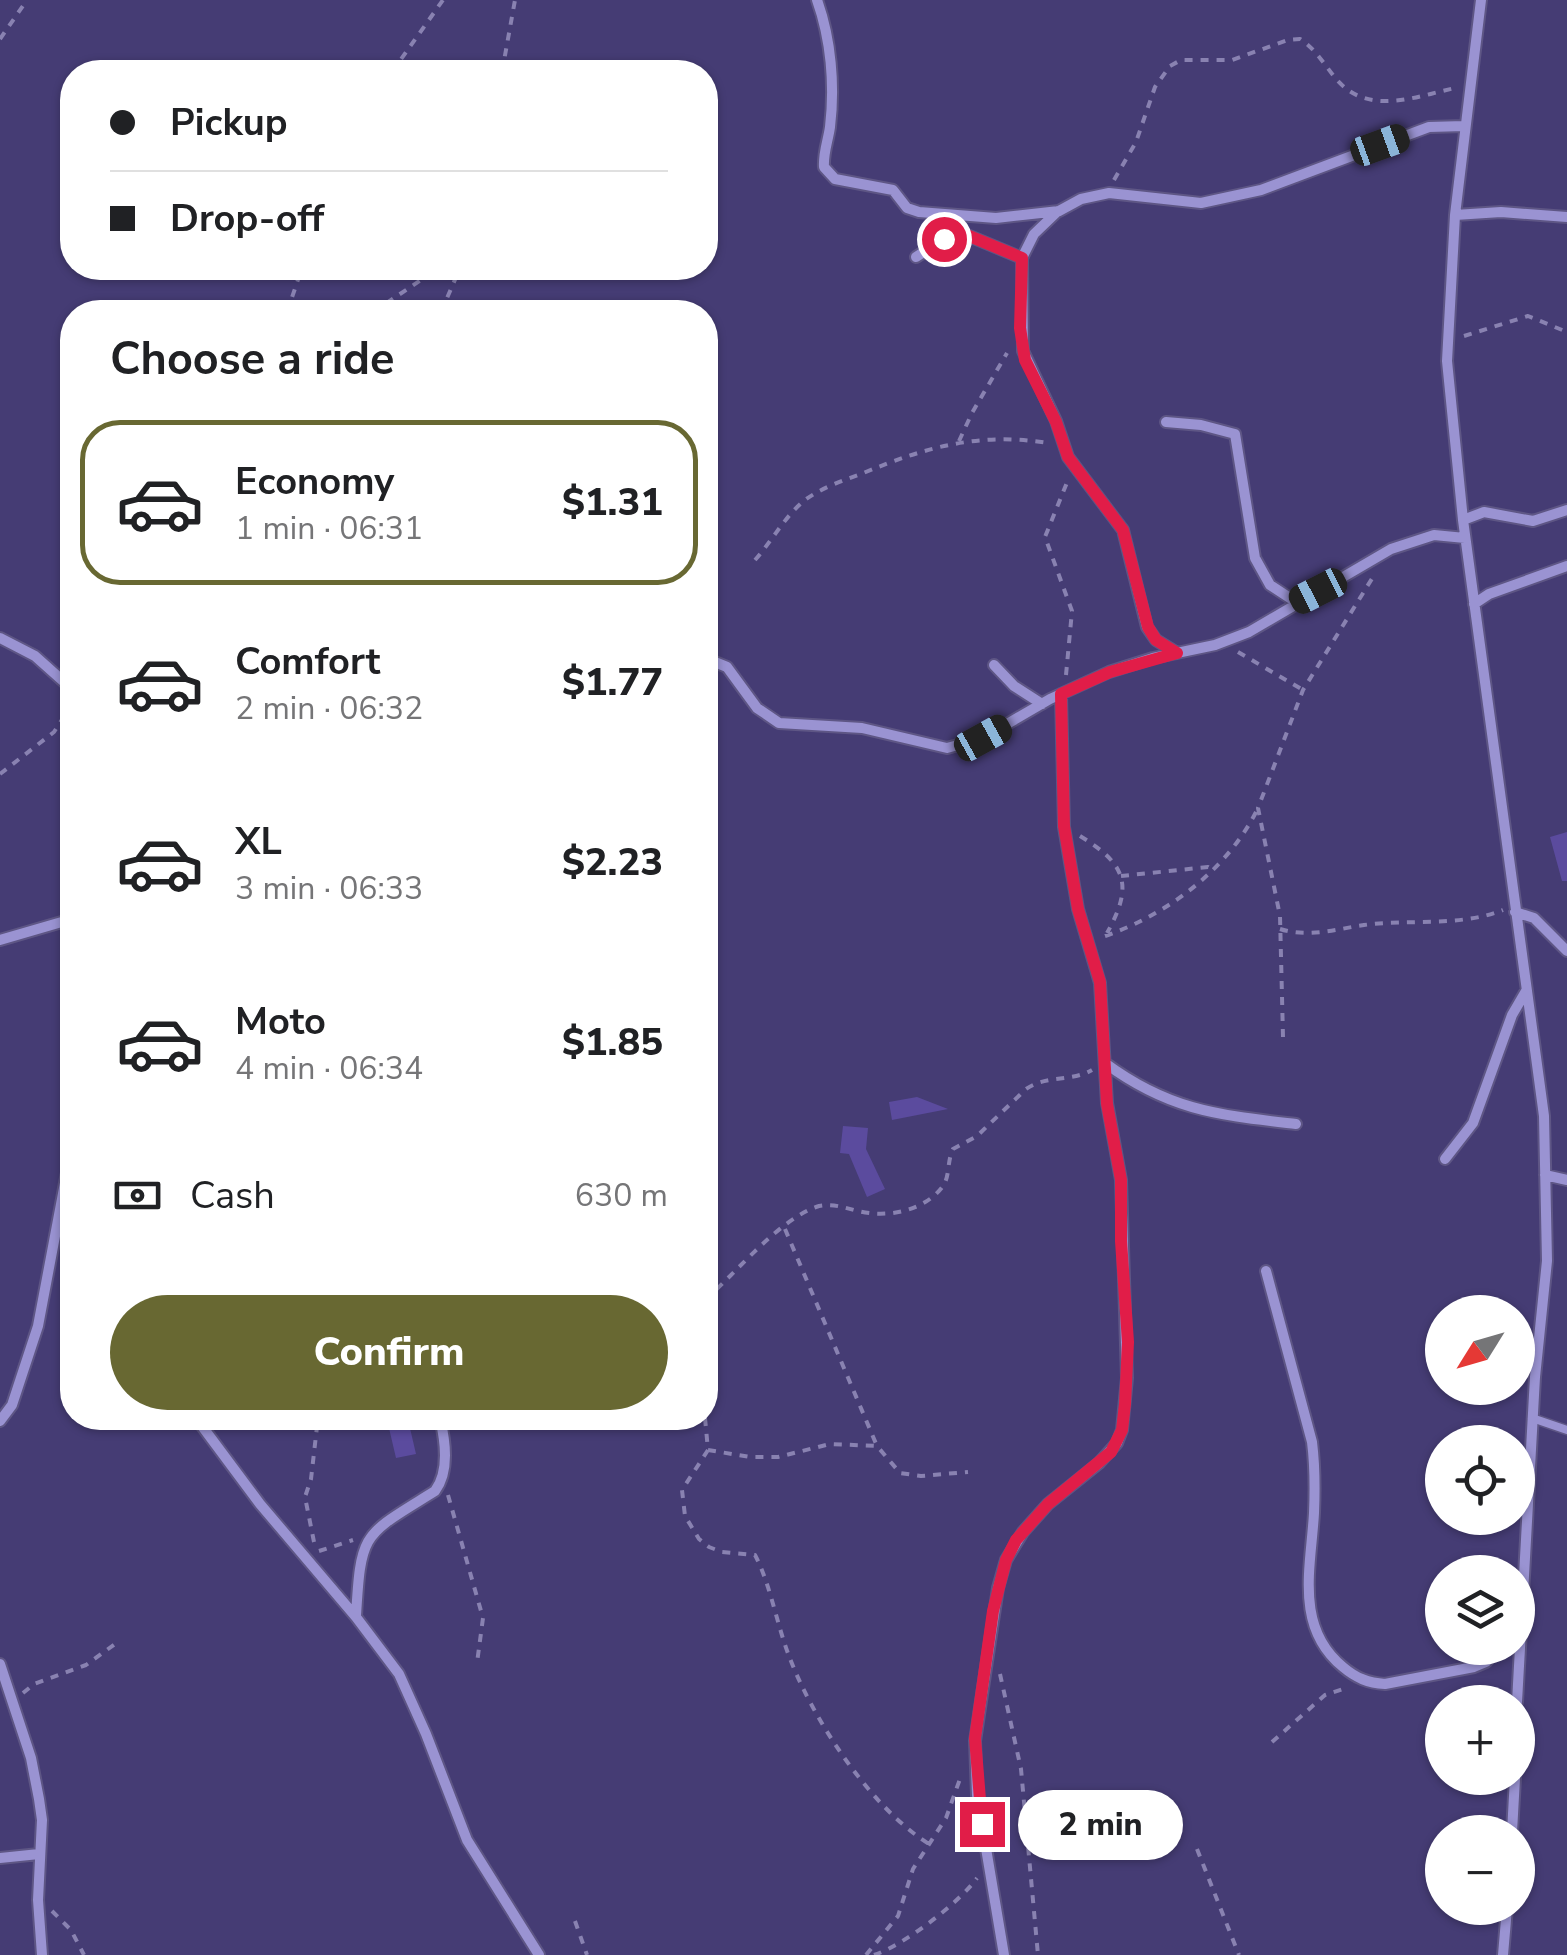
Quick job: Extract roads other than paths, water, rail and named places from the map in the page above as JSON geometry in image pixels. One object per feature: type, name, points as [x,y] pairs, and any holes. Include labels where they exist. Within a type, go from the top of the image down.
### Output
[{"type":"street","points":[[817,0],[828,37],[830,61],[830,126],[824,167],[830,176],[893,190],[907,208],[919,212],[996,218],[1058,211],[1097,194],[1201,203],[1297,178],[1429,127],[1464,126]]},
{"type":"street","points":[[1481,0],[1464,126],[1446,336],[1462,520],[1544,1116],[1547,1261],[1523,1555]]},
{"type":"street","points":[[1058,211],[1042,225],[1022,258],[1020,328],[1025,360],[1073,464],[1123,530],[1148,627],[1156,640],[1177,653]]},
{"type":"street","points":[[1455,215],[1501,212],[1567,217]]},
{"type":"street","points":[[916,257],[944,239],[962,233],[1022,258]]},
{"type":"street","points":[[1166,422],[1201,424],[1235,434],[1255,558],[1270,585],[1296,602]]},
{"type":"street","points":[[1462,520],[1484,512],[1532,521],[1567,510]]},
{"type":"street","points":[[718,663],[727,666],[757,708],[779,723],[862,728],[947,748],[983,738],[1066,691],[1138,662],[1215,645],[1249,632],[1391,549],[1434,535],[1465,538]]},
{"type":"street","points":[[1474,604],[1489,594],[1567,566]]},
{"type":"street","points":[[0,638],[36,656],[60,678]]},
{"type":"street","points":[[994,665],[1014,686],[1042,704]]},
{"type":"street","points":[[1004,1955],[977,1795],[975,1738],[993,1611],[1006,1560],[1016,1540],[1111,1452],[1122,1430],[1128,1342],[1121,1180],[1107,1104],[1102,1002],[1078,909],[1064,826],[1066,691]]},
{"type":"street","points":[[1515,912],[1534,918],[1567,951]]},
{"type":"street","points":[[0,940],[60,922]]},
{"type":"street","points":[[1445,1159],[1473,1122],[1512,1015],[1527,990]]},
{"type":"street","points":[[1105,1060],[1143,1088],[1194,1110],[1296,1124]]},
{"type":"street","points":[[1545,1176],[1567,1180]]},
{"type":"street","points":[[0,1422],[12,1405],[38,1326],[60,1210]]},
{"type":"street","points":[[1266,1271],[1312,1442],[1315,1485],[1308,1569],[1311,1616],[1323,1647],[1351,1674],[1370,1683],[1400,1683],[1479,1665]]},
{"type":"street","points":[[205,1430],[399,1674],[467,1840],[539,1955]]},
{"type":"street","points":[[356,1617],[360,1554],[371,1533],[441,1482],[444,1468],[441,1430]]},
{"type":"street","points":[[0,1664],[31,1758],[39,1798],[42,1955]]},
{"type":"street","points":[[0,1858],[40,1854]]},
{"type":"street","points":[[1504,1955],[1507,1925]]},
{"type":"lane","points":[[1532,1418],[1567,1430]]}]
